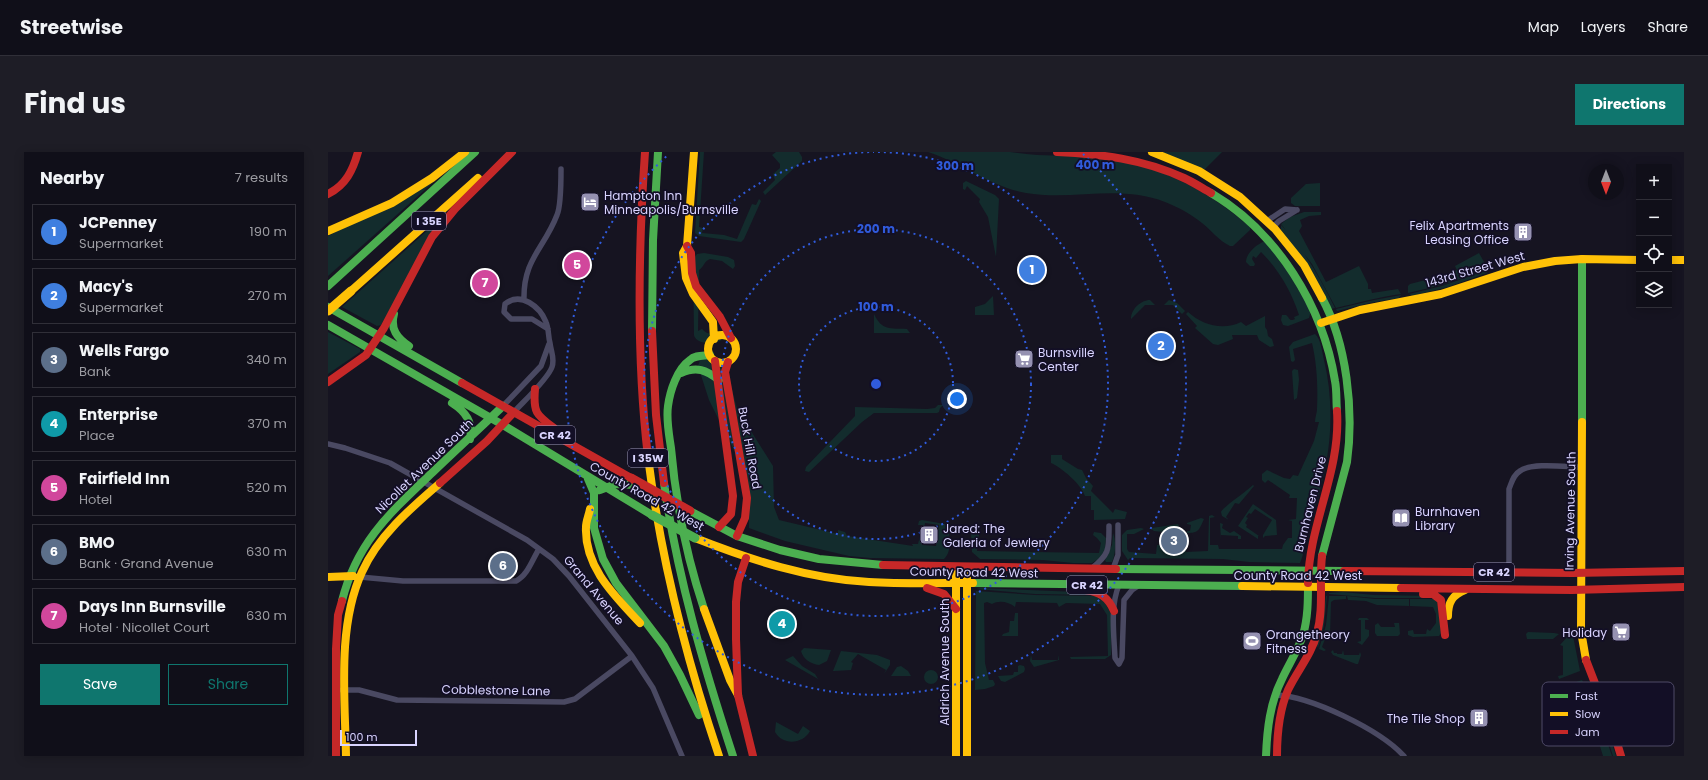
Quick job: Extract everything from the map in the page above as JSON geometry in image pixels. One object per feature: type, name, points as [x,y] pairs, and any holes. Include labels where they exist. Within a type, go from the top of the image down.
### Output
[{"type":"main road","points":[[328,194],[340,187],[347,180],[358,152]]},
{"type":"main road","points":[[328,231],[377,210],[410,192],[432,178],[465,152]]},
{"type":"main road","name":"I 35E","points":[[328,286],[475,152]]},
{"type":"main road","name":"I 35E","points":[[328,311],[507,152]]},
{"type":"main road","points":[[328,382],[366,355],[379,336],[423,252],[442,225],[512,152]]},
{"type":"main road","name":"I 35W","points":[[645,152],[639,240],[639,322],[642,397],[650,480],[666,573],[681,637],[718,756]]},
{"type":"main road","name":"I 35W","points":[[658,152],[653,234],[652,326],[655,396],[661,458],[667,501],[685,597],[711,692],[733,756]]},
{"type":"main road","points":[[694,152],[687,246],[683,252],[686,278],[693,294],[713,322],[714,339]]},
{"type":"main road","name":"Burnhaven Drive","points":[[1057,152],[1111,155],[1144,163],[1188,180],[1218,197],[1247,218],[1274,246],[1298,278],[1321,323],[1334,376],[1338,427],[1332,474],[1311,542],[1307,570],[1307,611],[1303,633],[1294,657],[1275,695],[1267,726],[1266,756]]},
{"type":"main road","name":"Burnhaven Drive","points":[[1152,152],[1182,163],[1204,174],[1236,194],[1270,224],[1295,252],[1321,294],[1332,319],[1347,374],[1350,409],[1348,452],[1339,498],[1325,544],[1321,571],[1321,611],[1313,645],[1292,682],[1283,704],[1278,726],[1277,756]]},
{"type":"main road","points":[[687,246],[691,253],[692,274],[696,286],[720,317],[734,342],[736,351],[735,355],[728,362],[720,363],[713,358],[696,356],[682,367],[681,373],[673,384],[668,406],[668,422],[675,491],[683,540],[694,576],[730,680],[738,695]]},
{"type":"main road","name":"143rd Street West","points":[[1321,323],[1360,310],[1441,294],[1524,266],[1555,261],[1582,259],[1636,260]]},
{"type":"main road","name":"Irving Avenue South","points":[[1582,259],[1581,631],[1584,651],[1594,682]]},
{"type":"main road","points":[[1672,260],[1684,260]]},
{"type":"main road","points":[[400,298],[392,321],[394,334],[399,340],[451,370],[479,392]]},
{"type":"main road","name":"CR 42","points":[[328,307],[379,336]]},
{"type":"main road","name":"County Road 42 West","points":[[328,325],[503,425],[663,522],[695,538],[746,558],[798,572],[830,578],[869,582],[956,584],[1470,589],[1684,587]]},
{"type":"main road","name":"County Road 42 West","points":[[379,336],[574,446],[632,482],[655,491],[737,536],[801,556],[845,563],[870,565],[956,567],[1581,573],[1684,571]]},
{"type":"main road","points":[[713,358],[709,346],[714,339],[722,336],[731,338]]},
{"type":"main road","name":"Buck Hill Road","points":[[713,358],[719,380],[733,496],[731,514],[719,527]]},
{"type":"main road","name":"Buck Hill Road","points":[[728,362],[725,372],[747,498],[747,512],[744,527],[737,536],[731,552]]},
{"type":"main road","points":[[681,373],[690,369],[701,368],[719,380]]},
{"type":"main road","points":[[426,382],[442,397],[459,407],[468,416],[471,425],[470,438]]},
{"type":"main road","points":[[535,389],[533,408],[537,416],[553,427],[574,446]]},
{"type":"main road","name":"Nicollet Avenue South","points":[[346,756],[336,649],[338,615],[357,559],[376,530],[395,508],[503,406]]},
{"type":"main road","name":"Nicollet Avenue South","points":[[336,756],[346,640],[354,592],[370,557],[394,526],[484,444],[514,412]]},
{"type":"main road","points":[[587,477],[594,488],[595,497]]},
{"type":"main road","points":[[632,482],[619,483],[604,487],[595,497],[587,518],[585,534],[587,546],[598,574],[612,593],[672,661],[718,756]]},
{"type":"main road","points":[[746,558],[738,582],[736,602],[738,695],[753,756]]},
{"type":"main road","name":"Aldrich Avenue South","points":[[956,567],[956,756]]},
{"type":"main road","name":"Aldrich Avenue South","points":[[967,567],[967,756]]},
{"type":"main road","points":[[1046,584],[1097,579],[1113,569]]},
{"type":"main road","points":[[1119,585],[1130,576],[1137,574],[1182,569]]},
{"type":"main road","points":[[328,576],[360,577]]},
{"type":"main road","points":[[869,582],[936,589],[947,595],[956,609]]},
{"type":"main road","points":[[1046,584],[1102,594],[1109,600],[1114,611]]},
{"type":"main road","points":[[1347,587],[1382,594],[1436,595],[1442,603],[1443,629],[1445,635],[1448,629],[1448,607],[1450,599],[1454,594],[1470,589]]},
{"type":"main road","name":"Irving Avenue South","points":[[1618,746],[1621,756]]},
{"type":"street","points":[[524,300],[524,280],[528,267],[558,214],[561,169]]},
{"type":"street","points":[[514,412],[552,368],[553,355],[548,328],[546,321],[535,306],[524,300],[515,298],[509,300],[505,304],[504,312],[511,319],[532,319],[548,328]]},
{"type":"street","points":[[503,406],[541,366],[550,343]]},
{"type":"street","name":"Grand Avenue","points":[[328,444],[390,463],[423,483],[527,540],[553,559],[569,576],[632,656],[653,688],[682,756]]},
{"type":"street","points":[[1509,572],[1509,489],[1513,478],[1519,471],[1529,467],[1582,467]]},
{"type":"street","points":[[1091,569],[1103,559],[1107,551],[1109,526]]},
{"type":"street","points":[[1113,569],[1118,555],[1118,526]]},
{"type":"street","points":[[360,577],[403,581],[516,581],[522,579],[539,549]]},
{"type":"street","points":[[1119,585],[1116,592],[1114,611],[1115,658],[1119,664],[1122,658],[1124,600],[1132,590],[1140,585]]},
{"type":"street","name":"Cobblestone Lane","points":[[341,690],[359,690],[397,700],[564,702],[579,696],[632,656]]},
{"type":"street","points":[[1275,695],[1294,696],[1355,721],[1383,737],[1404,756]]},
{"type":"green space","points":[[700,152],[704,152],[699,227],[703,228],[702,233],[724,235],[737,239],[752,204],[756,205],[759,199],[761,201],[744,239],[741,242],[699,236],[695,233]]},
{"type":"green space","points":[[776,152],[799,152],[802,157],[802,161],[765,195],[763,192],[775,180],[773,174],[780,168],[780,164],[772,155]]},
{"type":"green space","points":[[928,152],[1010,152],[1037,155],[1095,157],[1138,165],[1158,171],[1197,189],[1233,213],[1250,227],[1250,230],[1233,246],[1230,246],[1180,208],[1165,202],[1130,194],[1044,195],[1026,193],[1001,186],[953,162]]},
{"type":"green space","points":[[1162,152],[1222,152],[1204,170]]},
{"type":"green space","points":[[436,180],[328,276],[328,236]]},
{"type":"green space","points":[[966,181],[995,195],[999,199],[996,257],[988,217],[979,202],[980,199],[967,186],[965,190],[963,189],[963,183]]},
{"type":"green space","points":[[1320,183],[1320,206],[1295,206],[1291,203],[1291,198],[1306,184]]},
{"type":"green space","points":[[448,212],[381,325],[377,326],[342,307]]},
{"type":"green space","points":[[1304,212],[1321,212],[1321,215],[1309,216],[1300,220],[1302,226],[1299,231],[1326,282],[1359,266],[1368,284],[1368,289],[1371,289],[1372,293],[1398,289],[1401,294],[1376,298],[1336,308],[1312,264],[1281,224],[1290,217]]},
{"type":"green space","points":[[1281,225],[1311,264],[1335,308],[1331,309],[1311,270],[1281,230]]},
{"type":"green space","points":[[1265,241],[1290,273],[1311,311],[1309,318],[1288,326],[1283,325],[1281,320],[1282,315],[1286,315],[1292,320],[1295,319],[1294,317],[1299,315],[1284,281],[1261,252],[1256,258],[1253,256],[1252,259],[1255,264],[1254,266],[1250,266],[1246,262],[1246,259],[1252,249]]},
{"type":"green space","points":[[704,253],[728,257],[734,260],[735,266],[733,269],[722,261],[710,259],[706,261],[699,270],[698,331],[702,329],[708,333],[724,332],[726,336],[714,343],[704,343],[699,341],[694,335],[693,259],[697,254]]},
{"type":"green space","points":[[1479,253],[1488,269],[1446,284],[1408,293],[1408,286],[1410,284],[1449,274],[1457,270],[1455,266]]},
{"type":"green space","points":[[1488,270],[1487,273],[1448,287],[1412,296],[1409,294],[1442,286]]},
{"type":"green space","points":[[1401,295],[1399,298],[1337,311],[1336,309],[1374,300]]},
{"type":"green space","points":[[993,296],[994,315],[975,315],[975,307],[985,304]]},
{"type":"green space","points":[[1150,300],[1155,305],[1145,305],[1131,319],[1131,315],[1140,303]]},
{"type":"green space","points":[[1169,300],[1177,303],[1185,311],[1182,314],[1173,305],[1164,305]]},
{"type":"green space","points":[[1188,312],[1206,323],[1220,326],[1234,325],[1241,322],[1246,326],[1265,316],[1265,327],[1274,346],[1270,347],[1259,340],[1257,335],[1232,335],[1233,339],[1218,345],[1213,344],[1195,328],[1197,326],[1186,314]]},
{"type":"green space","points":[[874,314],[883,326],[887,328],[907,329],[910,333],[874,333]]},
{"type":"green space","points":[[328,332],[360,349],[360,352],[328,374]]},
{"type":"green space","points":[[1315,334],[1320,342],[1322,350],[1329,391],[1330,423],[1328,455],[1318,496],[1308,527],[1300,563],[1249,562],[1223,559],[1130,558],[1128,560],[1122,551],[1122,535],[1127,530],[1141,528],[1144,529],[1134,534],[1127,534],[1127,549],[1129,552],[1156,554],[1157,545],[1161,545],[1161,550],[1177,551],[1177,546],[1185,546],[1186,552],[1208,551],[1209,516],[1212,515],[1215,517],[1210,518],[1210,545],[1218,545],[1219,549],[1282,549],[1288,538],[1292,538],[1292,521],[1288,520],[1296,519],[1297,498],[1289,498],[1290,495],[1268,480],[1265,483],[1262,480],[1262,474],[1267,470],[1284,478],[1290,479],[1293,475],[1298,476],[1314,441],[1319,422],[1315,422],[1317,411],[1317,384],[1312,343],[1293,349],[1295,360],[1293,362],[1291,361],[1289,347],[1293,342]]},
{"type":"green space","points":[[705,358],[720,358],[725,361],[737,409],[773,466],[774,507],[779,520],[838,534],[838,530],[845,532],[847,536],[913,546],[912,544],[918,544],[920,536],[923,537],[922,545],[936,546],[939,525],[925,523],[924,531],[922,531],[923,525],[918,525],[919,521],[922,520],[945,524],[949,529],[950,545],[947,556],[944,559],[870,558],[849,556],[785,541],[749,528],[749,505],[740,462],[709,400],[698,366],[700,360]]},
{"type":"green space","points":[[1294,369],[1298,370],[1299,380],[1297,398],[1294,400],[1292,371]]},
{"type":"green space","points":[[938,405],[943,405],[937,413],[874,413],[862,422],[809,472],[805,471],[806,467],[855,416],[855,407],[927,409],[935,408]]},
{"type":"green space","points":[[1051,455],[1062,455],[1062,459],[1082,470],[1086,478],[1093,486],[1091,491],[1113,513],[1115,509],[1127,512],[1125,519],[1094,520],[1094,510],[1091,510],[1091,496],[1085,496],[1080,486],[1071,477],[1051,463]]},
{"type":"green space","points":[[1253,485],[1254,486],[1239,504],[1235,503],[1226,517],[1229,520],[1222,516],[1222,510]]},
{"type":"green space","points":[[1253,504],[1276,520],[1277,535],[1265,536],[1263,538],[1263,535],[1272,520],[1255,509],[1246,517],[1248,518],[1245,523],[1247,525],[1246,527],[1259,536],[1258,539],[1238,526]]},
{"type":"green space","points":[[1201,518],[1204,519],[1198,530],[1187,533],[1187,531],[1190,531],[1191,525],[1187,523]]},
{"type":"green space","points":[[1220,523],[1223,524],[1222,528],[1230,533],[1234,531],[1241,536],[1241,539],[1238,539],[1238,536],[1221,535],[1221,540]]},
{"type":"green space","points":[[1178,524],[1179,526],[1172,533],[1154,531],[1151,529],[1152,528]]},
{"type":"green space","points":[[972,531],[979,535],[977,551],[1099,553],[1101,543],[1093,535],[1094,532],[1101,533],[1106,538],[1105,550],[1100,558],[1092,563],[1043,560],[980,559],[972,552]]},
{"type":"green space","points":[[1113,533],[1115,551],[1112,562],[1106,562],[1105,560],[1112,545]]},
{"type":"green space","points":[[976,589],[1078,592],[1097,595],[1035,594]]},
{"type":"green space","points":[[976,591],[1035,595],[1098,596],[1103,599],[1111,614],[1111,655],[1105,659],[1071,659],[1070,657],[1108,656],[1107,615],[1100,604],[1066,603],[1059,607],[1057,603],[1016,602],[1015,607],[1004,602],[992,604],[987,602],[984,603],[985,663],[989,680],[993,680],[995,684],[994,686],[985,689],[975,690]]},
{"type":"green space","points":[[1343,592],[1374,595],[1432,596],[1436,598],[1375,598],[1329,594]]},
{"type":"green space","points":[[1326,596],[1324,626],[1318,648],[1317,645],[1323,622]]},
{"type":"green space","points":[[1329,596],[1346,596],[1346,599],[1334,600],[1331,602],[1330,635],[1328,639],[1325,639],[1322,647],[1326,650],[1324,651],[1319,649],[1326,625]]},
{"type":"green space","points":[[1347,596],[1375,599],[1409,599],[1409,606],[1377,605],[1366,601],[1348,600]]},
{"type":"green space","points":[[1410,599],[1437,599],[1441,633],[1439,636],[1413,637],[1408,635],[1408,631],[1413,630],[1414,634],[1426,634],[1427,629],[1430,631],[1436,623],[1436,614],[1433,607],[1410,606]]},
{"type":"green space","points":[[1015,613],[1018,613],[1018,636],[1002,636],[1003,634],[1009,632],[1010,621],[1014,621]]},
{"type":"green space","points":[[1359,618],[1367,618],[1369,620],[1365,620],[1365,629],[1369,630],[1369,636],[1362,645],[1357,642],[1361,641],[1361,620],[1358,620]]},
{"type":"green space","points":[[1378,623],[1381,627],[1395,627],[1394,623],[1399,623],[1400,634],[1398,636],[1377,636],[1375,633],[1375,625]]},
{"type":"green space","points":[[1528,632],[1559,634],[1553,639],[1527,639],[1526,634]]},
{"type":"green space","points":[[1568,636],[1573,636],[1580,671],[1559,679],[1558,676],[1563,675],[1563,646],[1560,645]]},
{"type":"green space","points":[[804,648],[831,650],[827,661],[819,665],[813,664],[805,659],[801,651]]},
{"type":"green space","points":[[1333,650],[1334,653],[1342,654],[1343,650],[1344,655],[1359,655],[1360,652],[1361,655],[1358,664],[1333,655],[1331,652]]},
{"type":"green space","points":[[841,651],[877,655],[890,660],[890,665],[884,674],[886,670],[858,654],[851,662],[853,663],[851,670],[833,671]]},
{"type":"green space","points":[[1031,655],[1032,660],[1058,660],[1058,655],[1059,660],[1034,667],[1030,661]]},
{"type":"green space","points":[[793,656],[802,666],[815,674],[818,679],[785,660]]},
{"type":"green space","points":[[901,666],[908,671],[911,676],[891,676],[897,667]]},
{"type":"green space","points":[[1018,666],[1024,666],[1024,672],[1005,682],[1001,681],[998,676],[1013,675],[1014,672],[1018,672]]},
{"type":"green space","points":[[928,670],[934,670],[938,674],[938,680],[934,684],[928,684],[924,680],[924,674]]},
{"type":"green space","points":[[776,722],[798,734],[803,726],[810,731],[803,739],[798,741],[793,742],[783,740],[775,732]]},
{"type":"green space","points":[[1600,746],[1609,746],[1612,756],[1603,756]]},
{"type":"green space","points":[[1610,746],[1613,746],[1616,756],[1613,756]]},
{"type":"traffic: fast","points":[[328,286],[475,152]]},
{"type":"traffic: fast","points":[[652,331],[653,240],[658,152]]},
{"type":"traffic: fast","points":[[1211,193],[1235,209],[1257,228],[1276,250],[1308,299],[1320,325],[1329,353],[1336,385],[1337,411]]},
{"type":"traffic: fast","points":[[1582,259],[1582,422]]},
{"type":"traffic: fast","points":[[1322,298],[1331,316],[1343,357],[1349,400],[1350,421],[1347,462],[1322,556]]},
{"type":"traffic: fast","points":[[328,307],[462,383]]},
{"type":"traffic: fast","points":[[394,314],[394,329],[401,340],[409,346]]},
{"type":"traffic: fast","points":[[328,325],[503,425],[652,515]]},
{"type":"traffic: fast","points":[[704,609],[692,569],[679,510],[667,416],[670,394],[681,369],[694,357],[710,355]]},
{"type":"traffic: fast","points":[[681,373],[692,370],[701,370],[719,380]]},
{"type":"traffic: fast","points":[[452,403],[465,414],[470,427],[470,439]]},
{"type":"traffic: fast","points":[[342,601],[348,580],[366,544],[390,514],[503,406]]},
{"type":"traffic: fast","points":[[588,479],[594,493],[594,528],[603,559],[616,583],[664,646],[699,715]]},
{"type":"traffic: fast","points":[[664,483],[676,552],[692,621],[733,756]]},
{"type":"traffic: fast","points":[[600,490],[616,484],[633,485]]},
{"type":"traffic: fast","points":[[690,511],[737,536],[780,550],[819,559],[883,565]]},
{"type":"traffic: fast","points":[[652,515],[695,538]]},
{"type":"traffic: fast","points":[[1116,569],[1344,571]]},
{"type":"traffic: fast","points":[[973,583],[1242,586]]},
{"type":"traffic: fast","points":[[1266,756],[1268,726],[1275,697],[1282,679],[1299,646],[1305,629],[1308,583]]},
{"type":"traffic: slow","points":[[328,231],[392,203],[432,178],[465,152]]},
{"type":"traffic: slow","points":[[694,152],[687,246],[683,253],[686,278],[693,294],[713,322],[714,339]]},
{"type":"traffic: slow","points":[[1152,152],[1199,171],[1240,197],[1275,229],[1304,265],[1322,298]]},
{"type":"traffic: slow","points":[[351,291],[478,178]]},
{"type":"traffic: slow","points":[[1321,323],[1360,310],[1441,294],[1523,267],[1555,261],[1582,259],[1636,260]]},
{"type":"traffic: slow","points":[[1672,260],[1684,260]]},
{"type":"traffic: slow","points":[[328,311],[351,291]]},
{"type":"traffic: slow","points":[[722,335],[732,339],[736,349],[732,359],[722,363],[712,359],[708,349],[712,339],[722,335]]},
{"type":"traffic: slow","points":[[1582,422],[1581,631],[1586,660]]},
{"type":"traffic: slow","points":[[648,457],[653,495],[667,571],[685,645],[719,756]]},
{"type":"traffic: slow","points":[[346,756],[344,662],[349,615],[354,593],[362,572],[377,546],[396,523],[440,483]]},
{"type":"traffic: slow","points":[[590,509],[586,525],[587,542],[590,555],[596,568],[611,591],[640,623]]},
{"type":"traffic: slow","points":[[695,538],[759,561],[802,573],[824,577],[882,583],[973,583]]},
{"type":"traffic: slow","points":[[956,567],[956,756]]},
{"type":"traffic: slow","points":[[967,567],[967,756]]},
{"type":"traffic: slow","points":[[328,577],[353,576]]},
{"type":"traffic: slow","points":[[1242,586],[1401,588]]},
{"type":"traffic: slow","points":[[1448,616],[1450,603],[1457,594],[1465,590]]},
{"type":"traffic: slow","points":[[704,609],[730,680],[738,695]]},
{"type":"traffic: jam","points":[[328,194],[344,182],[354,165],[358,152]]},
{"type":"traffic: jam","points":[[328,382],[366,355],[384,328],[432,237],[455,209],[512,152]]},
{"type":"traffic: jam","points":[[645,152],[639,305],[641,381],[648,457]]},
{"type":"traffic: jam","points":[[1057,152],[1106,156],[1153,166],[1184,178],[1211,193]]},
{"type":"traffic: jam","points":[[687,246],[691,253],[692,273],[696,286],[720,317],[731,338]]},
{"type":"traffic: jam","points":[[652,331],[656,415],[664,483]]},
{"type":"traffic: jam","points":[[715,361],[733,496],[731,514],[719,527]]},
{"type":"traffic: jam","points":[[728,362],[725,372],[747,498],[745,518],[737,536]]},
{"type":"traffic: jam","points":[[462,383],[631,478]]},
{"type":"traffic: jam","points":[[535,389],[535,408],[543,420],[554,428]]},
{"type":"traffic: jam","points":[[1308,583],[1314,539],[1334,455],[1337,433],[1337,411]]},
{"type":"traffic: jam","points":[[440,483],[487,441],[514,412]]},
{"type":"traffic: jam","points":[[631,478],[690,511]]},
{"type":"traffic: jam","points":[[1277,756],[1277,739],[1282,706],[1288,690],[1312,648],[1317,633],[1321,605],[1322,556]]},
{"type":"traffic: jam","points":[[746,558],[738,582],[736,602],[736,639],[738,695],[753,756]]},
{"type":"traffic: jam","points":[[883,565],[1116,569]]},
{"type":"traffic: jam","points":[[1344,571],[1572,573],[1684,571]]},
{"type":"traffic: jam","points":[[1401,588],[1572,590],[1684,587]]},
{"type":"traffic: jam","points":[[927,588],[944,594],[956,609]]},
{"type":"traffic: jam","points":[[1085,590],[1095,592],[1103,596],[1109,602],[1114,611]]},
{"type":"traffic: jam","points":[[1423,594],[1433,594],[1441,600],[1445,635]]},
{"type":"traffic: jam","points":[[336,756],[336,649],[338,615],[342,601]]},
{"type":"traffic: jam","points":[[1586,660],[1594,682]]},
{"type":"traffic: jam","points":[[1618,746],[1621,756]]},
{"type":"place","name":"Hampton Inn Minneapolis/Burnsville","points":[[590,202]]},
{"type":"place","name":"Felix Apartments Leasing Office","points":[[1523,232]]},
{"type":"place","name":"Fairfield Inn","points":[[577,265]]},
{"type":"place","name":"JCPenney","points":[[1032,270]]},
{"type":"place","name":"Days Inn Burnsville","points":[[485,283]]},
{"type":"place","name":"Macy's","points":[[1161,346]]},
{"type":"place","name":"Burnsville Center","points":[[1024,359]]},
{"type":"place","name":"Burnhaven Library","points":[[1401,518]]},
{"type":"place","name":"Jared: The Galeria of Jewlery","points":[[929,535]]},
{"type":"place","name":"Wells Fargo","points":[[1174,541]]},
{"type":"place","name":"BMO","points":[[503,566]]},
{"type":"place","name":"Enterprise","points":[[782,624]]},
{"type":"place","name":"Holiday","points":[[1621,632]]},
{"type":"place","name":"Orangetheory Fitness","points":[[1252,641]]},
{"type":"place","name":"The Tile Shop","points":[[1479,718]]}]
